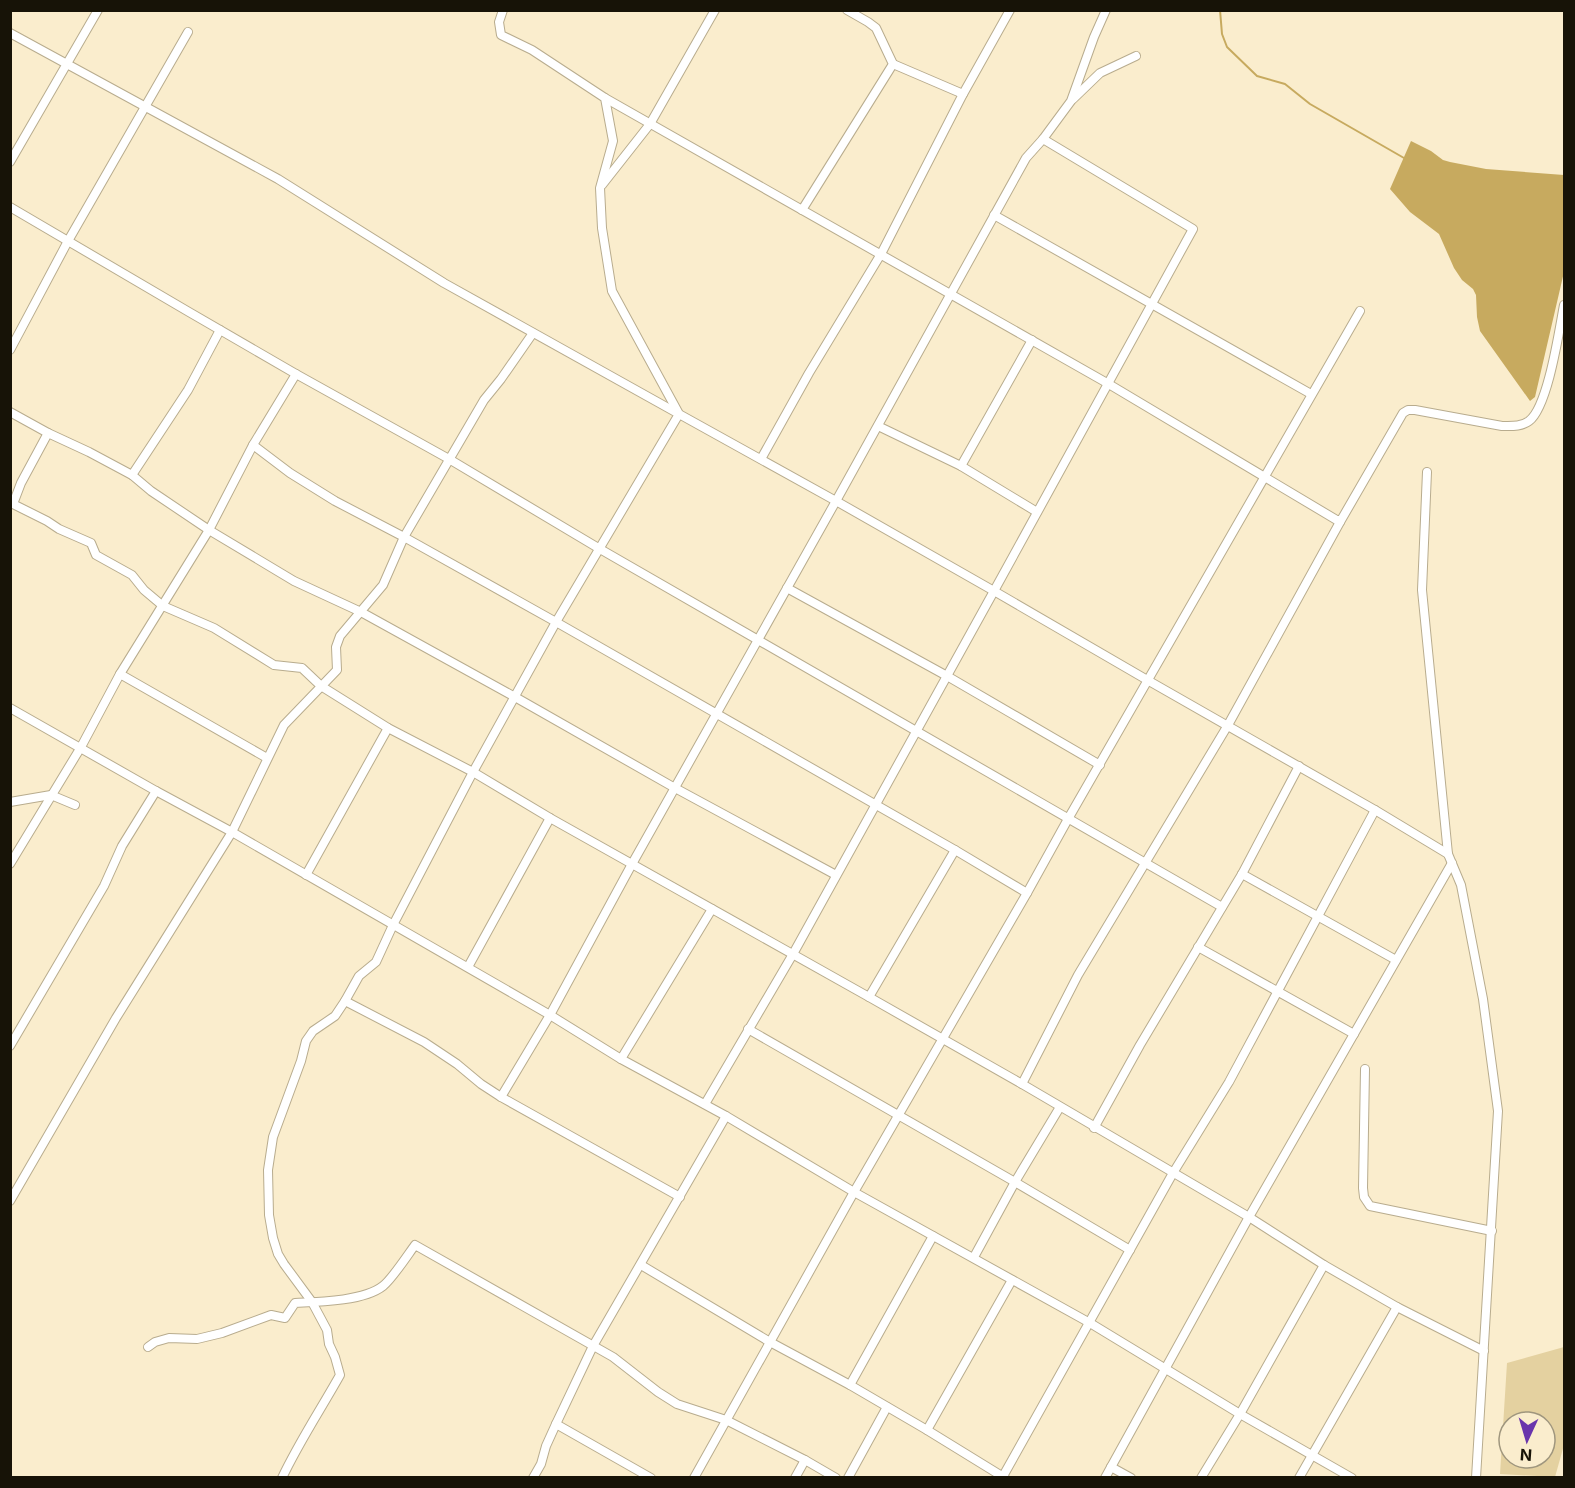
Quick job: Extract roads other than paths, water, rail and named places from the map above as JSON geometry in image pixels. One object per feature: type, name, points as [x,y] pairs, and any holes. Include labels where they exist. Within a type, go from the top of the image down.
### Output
[{"type":"street","points":[[10,162],[98,10]]},
{"type":"street","points":[[503,10],[499,22],[501,35],[532,50],[605,98],[650,124],[1107,383],[1340,522]]},
{"type":"street","points":[[600,188],[650,124],[715,10]]},
{"type":"street","points":[[847,10],[876,28],[893,64],[963,94]]},
{"type":"street","points":[[761,459],[809,373],[881,254],[963,94],[1010,10]]},
{"type":"street","points":[[1071,101],[1106,10]]},
{"type":"street","points":[[10,350],[68,241],[188,32]]},
{"type":"street","points":[[10,33],[278,179],[444,283],[994,591],[1375,810],[1450,859]]},
{"type":"street","points":[[501,1097],[550,1015],[1026,158],[1071,101],[1100,73],[1136,56]]},
{"type":"street","points":[[802,210],[893,64]]},
{"type":"street","points":[[605,98],[613,141],[600,188],[602,228],[612,291],[679,414]]},
{"type":"street","points":[[705,1104],[793,954],[1107,383],[1153,304],[1192,229],[1043,139]]},
{"type":"street","points":[[10,207],[1222,907]]},
{"type":"street","points":[[994,214],[1311,394]]},
{"type":"street","points":[[1022,1084],[1078,975],[1228,725],[1403,413],[1416,410],[1502,426],[1523,425],[1534,416],[1546,389],[1564,305]]},
{"type":"street","points":[[694,1478],[854,1192],[1360,311]]},
{"type":"street","points":[[132,475],[188,390],[220,330]]},
{"type":"street","points":[[10,1201],[116,1018],[232,832],[284,725],[337,670],[336,647],[340,636],[383,585],[404,537],[484,400],[533,333]]},
{"type":"street","points":[[962,466],[1032,340]]},
{"type":"street","points":[[10,864],[81,747],[120,674],[209,531],[253,445],[296,374]]},
{"type":"street","points":[[10,412],[132,475],[209,531],[294,581],[361,612],[675,788],[836,875]]},
{"type":"street","points":[[282,1478],[296,1449],[340,1375],[329,1344],[327,1330],[312,1302],[278,1254],[269,1215],[268,1170],[273,1137],[301,1062],[306,1041],[313,1031],[335,1016],[359,976],[376,962],[473,772],[556,622],[679,414]]},
{"type":"street","points":[[878,426],[962,466],[1037,512]]},
{"type":"street","points":[[48,433],[11,505],[48,521],[59,530],[91,543],[96,555],[132,575],[144,590],[163,606],[214,628],[274,665],[302,668],[321,686],[388,728],[473,772],[550,818],[1022,1084],[1397,1307],[1484,1351]]},
{"type":"street","points":[[253,445],[290,473],[335,501],[556,622],[1027,893]]},
{"type":"street","points":[[1427,472],[1422,590],[1450,859],[1461,885],[1477,966],[1498,1111],[1476,1478]]},
{"type":"street","points":[[787,588],[947,676],[1100,765]]},
{"type":"street","points":[[120,674],[267,758]]},
{"type":"street","points":[[10,708],[468,967],[621,1059],[705,1104],[854,1192],[1090,1323],[1240,1414],[1352,1478]]},
{"type":"street","points":[[306,875],[388,728]]},
{"type":"street","points":[[1094,1128],[1140,1045],[1242,874],[1299,766]]},
{"type":"street","points":[[10,1046],[104,886],[122,846],[156,791]]},
{"type":"street","points":[[10,802],[51,795],[75,805]]},
{"type":"street","points":[[641,1265],[927,1430],[1003,1477],[1173,1173],[1229,1082],[1375,810]]},
{"type":"street","points":[[468,967],[550,818]]},
{"type":"street","points":[[869,997],[955,850]]},
{"type":"street","points":[[1105,1478],[1249,1217],[1396,960],[1450,859]]},
{"type":"street","points":[[1242,874],[1396,960]]},
{"type":"street","points":[[621,1059],[712,909]]},
{"type":"street","points":[[1198,947],[1354,1034]]},
{"type":"street","points":[[345,1001],[424,1042],[501,1097],[680,1197]]},
{"type":"street","points":[[748,1029],[1130,1250]]},
{"type":"street","points":[[1365,1070],[1363,1188],[1364,1197],[1370,1206],[1492,1231]]},
{"type":"street","points":[[974,1257],[1060,1107]]},
{"type":"street","points":[[533,1478],[593,1346],[726,1116]]},
{"type":"street","points":[[850,1385],[933,1236]]},
{"type":"street","points":[[148,1347],[155,1342],[169,1338],[197,1339],[222,1333],[271,1315],[285,1318],[295,1303],[357,1297],[371,1293],[384,1285],[415,1245],[613,1357],[677,1404],[726,1420],[836,1478]]},
{"type":"street","points":[[1201,1478],[1324,1265]]},
{"type":"street","points":[[927,1430],[1012,1280]]},
{"type":"street","points":[[1299,1478],[1397,1307]]},
{"type":"street","points":[[848,1478],[887,1407]]},
{"type":"street","points":[[556,1424],[651,1478]]},
{"type":"street","points":[[795,1478],[805,1460]]},
{"type":"street","points":[[1111,1467],[1131,1478]]},
{"type":"waterway","points":[[1220,10],[1222,34],[1227,47],[1257,76],[1285,84],[1310,104],[1404,158]]}]
